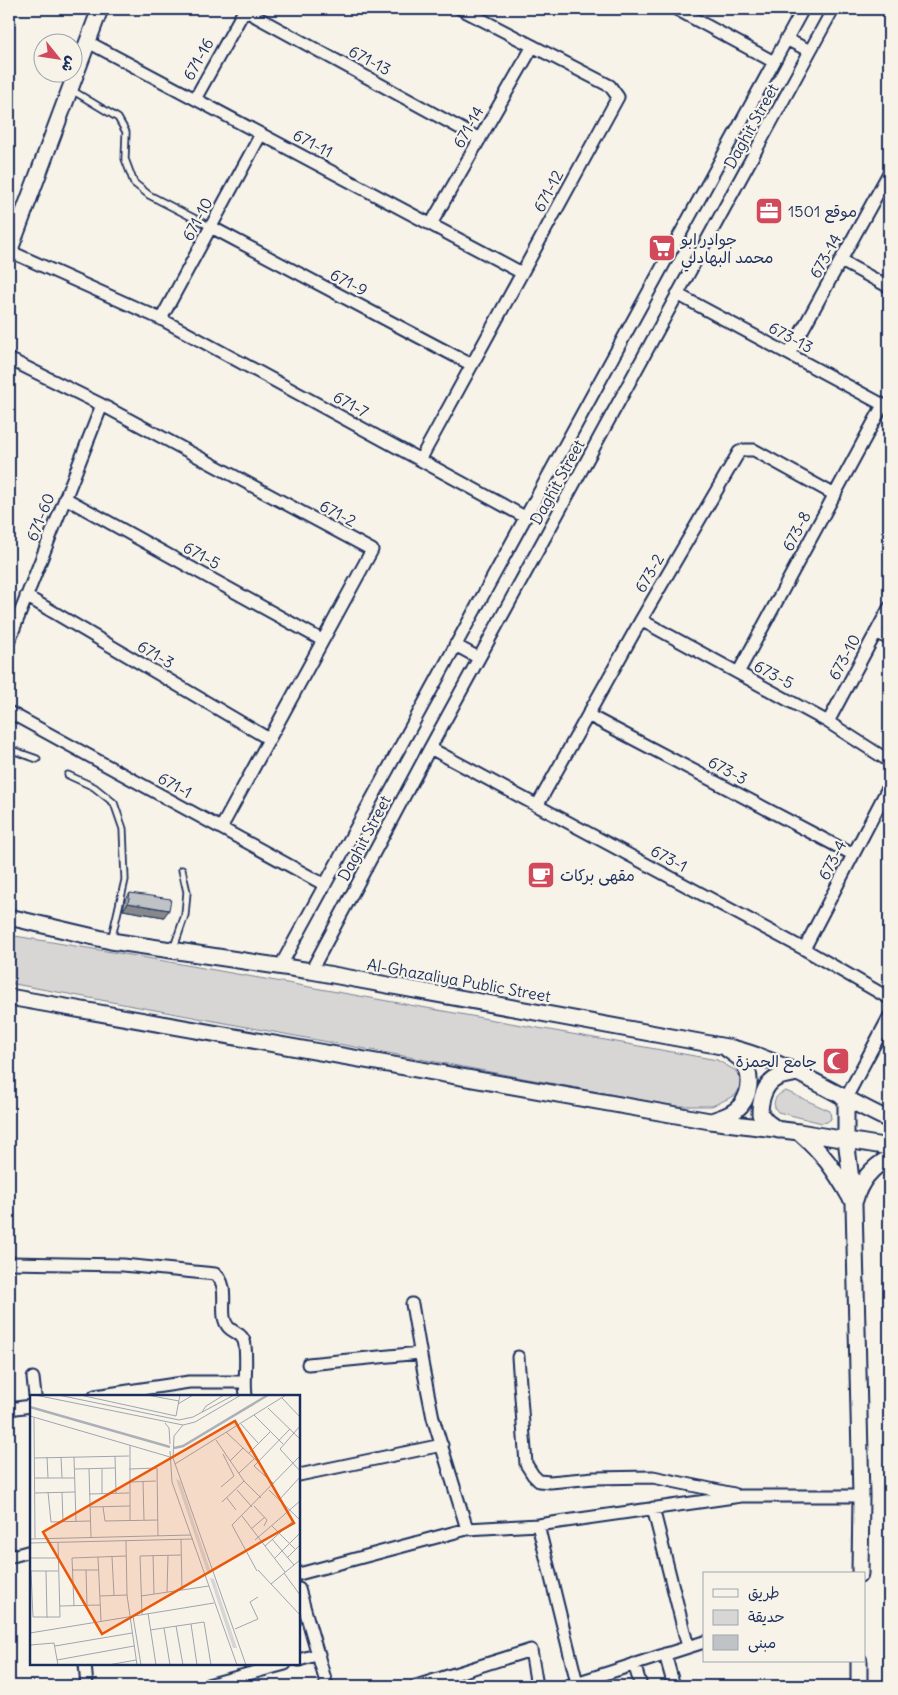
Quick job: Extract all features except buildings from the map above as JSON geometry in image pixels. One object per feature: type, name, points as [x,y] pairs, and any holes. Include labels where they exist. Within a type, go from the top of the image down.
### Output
[{"type":"main road","points":[[9,251],[100,9]]},
{"type":"main road","name":"Al-Ghazaliya Public Street","points":[[10,919],[111,941],[311,971],[751,1052],[889,1120]]},
{"type":"main road","points":[[9,997],[710,1121],[889,1146]]},
{"type":"main road","points":[[710,1121],[735,1112],[743,1104],[748,1094],[750,1079],[746,1067],[741,1060],[722,1046]]},
{"type":"main road","points":[[778,1130],[760,1114],[760,1101],[767,1087],[776,1078],[797,1073]]},
{"type":"main road","points":[[846,1098],[846,1139],[854,1204],[861,1496],[860,1572]]},
{"type":"main road","points":[[799,1132],[831,1164],[854,1204]]},
{"type":"main road","points":[[854,1204],[858,1189],[866,1175],[878,1164],[889,1158]]},
{"type":"main road","points":[[859,1662],[859,1686]]},
{"type":"street","name":"671-12","points":[[420,460],[618,97],[610,86],[461,9]]},
{"type":"street","points":[[676,9],[774,62]]},
{"type":"street","name":"Daghit Street","points":[[280,967],[803,9]]},
{"type":"street","name":"Daghit Street","points":[[311,971],[430,748],[833,9]]},
{"type":"street","name":"671-16","points":[[195,99],[244,10]]},
{"type":"street","name":"671-13","points":[[244,10],[480,139]]},
{"type":"street","points":[[786,39],[810,51]]},
{"type":"street","name":"671-11","points":[[88,42],[522,272]]},
{"type":"street","name":"671-14","points":[[431,224],[533,46]]},
{"type":"street","name":"671-10","points":[[161,319],[261,134]]},
{"type":"street","name":"673-14","points":[[789,354],[889,174]]},
{"type":"street","name":"671-9","points":[[211,227],[472,365]]},
{"type":"street","name":"671-7","points":[[9,251],[161,319],[525,517]]},
{"type":"street","points":[[841,261],[889,287]]},
{"type":"street","name":"673-13","points":[[678,294],[886,407]]},
{"type":"street","name":"671-2","points":[[9,359],[102,405],[372,550],[221,828]]},
{"type":"street","name":"671-60","points":[[9,640],[102,405]]},
{"type":"street","name":"673-8","points":[[738,673],[834,495],[886,407]]},
{"type":"street","name":"673-2","points":[[537,806],[641,620],[739,452],[754,450],[834,495]]},
{"type":"street","name":"671-5","points":[[65,498],[322,640]]},
{"type":"street","name":"671-3","points":[[26,596],[269,739]]},
{"type":"street","name":"673-10","points":[[828,722],[889,608]]},
{"type":"street","name":"673-5","points":[[641,620],[828,722],[889,761]]},
{"type":"street","points":[[876,632],[889,639]]},
{"type":"street","points":[[456,645],[479,658]]},
{"type":"street","name":"671-1","points":[[9,712],[325,885]]},
{"type":"street","name":"673-3","points":[[588,715],[852,854]]},
{"type":"street","name":"673-1","points":[[430,748],[804,948],[888,996]]},
{"type":"street","name":"673-4","points":[[804,948],[889,786]]},
{"type":"street","points":[[846,1098],[889,1017]]},
{"type":"street","points":[[9,1263],[123,1265],[215,1274],[220,1277],[223,1284],[226,1325],[230,1331],[237,1333],[243,1338],[246,1345],[244,1382],[246,1395]]},
{"type":"street","points":[[412,1304],[433,1418],[467,1529]]},
{"type":"street","points":[[308,1364],[420,1353]]},
{"type":"street","points":[[518,1356],[526,1464],[533,1475],[540,1481],[550,1482],[594,1478],[653,1478],[740,1496]]},
{"type":"street","points":[[33,1378],[35,1395]]},
{"type":"street","points":[[109,1395],[189,1382],[244,1382]]},
{"type":"street","points":[[9,1409],[30,1406]]},
{"type":"street","points":[[300,1475],[442,1445]]},
{"type":"street","points":[[300,1574],[467,1529],[538,1525],[740,1496],[861,1496]]},
{"type":"street","points":[[653,1508],[688,1647]]},
{"type":"street","points":[[538,1525],[572,1685],[703,1642]]},
{"type":"street","points":[[9,1557],[30,1551]]},
{"type":"street","points":[[300,1592],[327,1686]]},
{"type":"street","points":[[416,1686],[530,1650],[537,1686]]},
{"type":"street","points":[[300,1660],[319,1654]]},
{"type":"street","points":[[665,1654],[674,1686]]},
{"type":"street","points":[[634,1664],[641,1686]]},
{"type":"street","points":[[84,1665],[87,1686]]},
{"type":"street","points":[[206,1686],[281,1665]]},
{"type":"lane","points":[[70,89],[118,118],[126,132],[125,159],[134,183],[149,196],[211,227]]},
{"type":"lane","points":[[9,749],[38,759]]},
{"type":"lane","points":[[68,775],[94,787],[114,803],[123,829],[124,880],[111,941]]},
{"type":"lane","points":[[173,950],[185,915],[187,892],[182,870]]},
{"type":"green space","points":[[9,935],[717,1060],[736,1071],[741,1082],[736,1095],[712,1106],[674,1106],[9,983]]},
{"type":"green space","points":[[786,1091],[830,1111],[831,1119],[822,1123],[778,1112],[774,1105],[775,1099],[779,1094]]},
{"type":"place","name":"موقع 1501","points":[[769,211]]},
{"type":"place","name":"جوادر ابو محمد البهادلي","points":[[662,248]]},
{"type":"place","name":"مقهى بركات","points":[[541,875]]},
{"type":"place","name":"جامع الحمزة","points":[[836,1061]]}]
